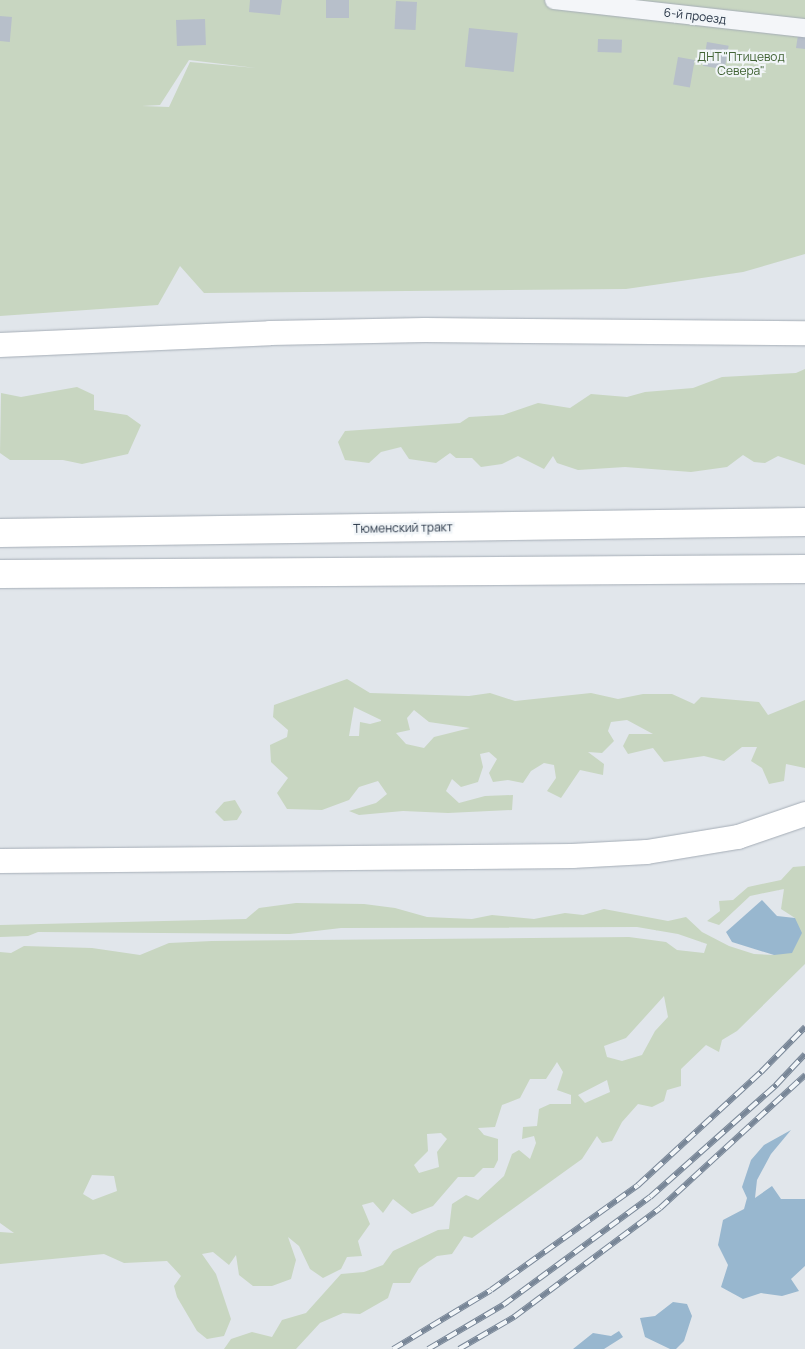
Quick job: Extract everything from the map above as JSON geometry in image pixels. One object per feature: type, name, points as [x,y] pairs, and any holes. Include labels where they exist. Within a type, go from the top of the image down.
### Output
[{"type":"main road","points":[[1,345],[270,333],[406,330],[805,333]]},
{"type":"main road","name":"Тюменский тракт","points":[[7,531],[805,522]]},
{"type":"main road","points":[[8,575],[805,569]]},
{"type":"main road","points":[[0,861],[572,856],[637,853],[738,837],[805,814]]},
{"type":"street","name":"6-й проезд","points":[[554,0],[805,28]]},
{"type":"green space","name":"ДНТ \"Птицевод Севера\"","points":[[0,0],[805,0],[805,254],[743,272],[626,289],[204,293],[180,266],[158,305],[0,316]],"holes":[[[189,60],[257,68],[190,62],[169,107],[142,106],[160,105]]]},
{"type":"green space","points":[[805,369],[805,465],[778,456],[765,463],[754,462],[743,455],[727,467],[691,472],[625,467],[578,470],[557,463],[553,456],[544,469],[518,456],[502,464],[481,467],[472,458],[456,458],[450,453],[436,463],[409,459],[401,447],[381,452],[369,463],[345,460],[338,442],[345,431],[460,423],[469,417],[503,415],[538,403],[570,408],[591,394],[627,397],[645,392],[693,388],[722,377],[796,373]]},
{"type":"green space","points":[[77,387],[94,395],[94,410],[127,415],[141,425],[128,454],[82,464],[63,460],[10,460],[0,453],[1,393],[21,397]]},
{"type":"green space","points":[[347,679],[370,693],[469,696],[490,693],[515,701],[591,693],[618,699],[643,694],[672,694],[694,704],[701,697],[759,702],[768,715],[805,700],[805,768],[786,764],[784,781],[769,784],[762,768],[751,761],[757,747],[742,747],[724,761],[704,756],[664,762],[653,748],[628,754],[623,746],[629,734],[653,734],[627,720],[611,722],[608,731],[614,741],[602,753],[588,752],[604,764],[603,775],[580,770],[561,798],[547,791],[556,778],[554,765],[544,763],[531,771],[523,783],[508,780],[493,782],[489,773],[497,759],[489,752],[480,754],[483,767],[478,782],[461,787],[452,779],[446,791],[459,803],[485,796],[513,795],[512,810],[448,813],[403,811],[359,815],[349,811],[376,803],[387,794],[378,781],[359,787],[349,800],[322,810],[287,809],[277,793],[288,778],[271,762],[270,745],[287,737],[288,730],[273,717],[274,705]],"holes":[[[354,707],[381,720],[381,721],[370,724],[360,722],[359,736],[349,736]],[[414,710],[429,722],[470,728],[434,737],[424,748],[406,744],[396,733],[410,730],[407,718]]]},
{"type":"green space","points":[[235,800],[242,812],[237,820],[224,821],[215,812],[224,802]]},
{"type":"green space","points":[[805,866],[805,964],[737,1031],[722,1040],[719,1052],[706,1045],[681,1069],[681,1086],[667,1090],[664,1101],[652,1107],[638,1104],[622,1122],[612,1141],[602,1143],[597,1136],[582,1159],[472,1238],[464,1236],[452,1254],[437,1256],[419,1268],[410,1283],[393,1283],[388,1298],[360,1314],[343,1313],[320,1323],[296,1349],[224,1349],[231,1339],[252,1332],[272,1337],[282,1320],[306,1313],[341,1274],[364,1272],[383,1265],[393,1251],[438,1230],[449,1229],[452,1204],[466,1195],[478,1200],[504,1176],[512,1154],[519,1150],[530,1159],[536,1143],[534,1136],[522,1139],[523,1127],[537,1126],[539,1109],[550,1104],[571,1104],[571,1095],[557,1090],[563,1072],[557,1062],[546,1079],[530,1079],[520,1098],[502,1105],[495,1127],[478,1128],[484,1135],[498,1139],[498,1160],[494,1168],[483,1168],[474,1177],[458,1177],[433,1206],[412,1214],[393,1199],[383,1213],[373,1202],[362,1205],[370,1224],[358,1241],[362,1256],[347,1257],[341,1269],[323,1278],[310,1269],[299,1246],[288,1237],[296,1260],[291,1279],[272,1286],[253,1286],[239,1275],[236,1255],[229,1265],[213,1252],[202,1254],[216,1274],[231,1319],[224,1336],[207,1339],[197,1331],[177,1297],[174,1286],[181,1276],[167,1261],[124,1263],[104,1254],[0,1264],[0,1232],[14,1233],[0,1223],[0,952],[11,953],[24,946],[92,948],[140,955],[169,943],[212,941],[629,937],[666,942],[677,950],[704,953],[707,944],[678,934],[637,927],[341,928],[290,934],[38,932],[28,936],[0,937],[0,925],[246,919],[259,908],[296,903],[364,904],[395,908],[427,917],[472,919],[492,915],[534,919],[565,913],[583,915],[604,909],[668,921],[686,917],[702,932],[729,946],[754,954],[774,955],[795,918],[781,909],[784,889],[750,896],[719,925],[707,921],[720,911],[719,901],[733,900],[748,887],[781,880],[793,867]],"holes":[[[664,996],[668,1017],[655,1031],[642,1055],[622,1061],[607,1057],[604,1046],[626,1038]],[[607,1080],[610,1092],[585,1103],[578,1095]],[[441,1133],[447,1139],[437,1152],[439,1167],[419,1173],[414,1165],[428,1151],[427,1134]],[[92,1175],[114,1176],[117,1191],[93,1200],[83,1194]]]},
{"type":"water","points":[[762,900],[777,916],[795,918],[802,933],[792,953],[774,955],[732,942],[726,932]]},
{"type":"water","points":[[791,1130],[771,1154],[757,1180],[755,1198],[772,1186],[781,1199],[805,1199],[805,1266],[791,1279],[799,1291],[782,1296],[761,1293],[743,1299],[721,1287],[728,1265],[718,1245],[723,1220],[744,1209],[747,1198],[742,1187],[751,1160],[764,1145]]},
{"type":"water","points":[[673,1302],[687,1304],[692,1316],[684,1341],[676,1349],[670,1349],[645,1337],[640,1318],[655,1316]]},
{"type":"water","points":[[619,1331],[623,1337],[604,1349],[573,1349],[593,1333],[611,1336]]},
{"type":"building","points":[[250,0],[282,0],[280,15],[249,12]]},
{"type":"building","points":[[326,0],[349,0],[349,18],[326,18]]},
{"type":"building","points":[[396,1],[417,2],[416,30],[395,29]]},
{"type":"building","points":[[0,16],[12,17],[10,42],[0,41]]},
{"type":"building","points":[[205,19],[206,45],[177,46],[176,20]]},
{"type":"building","points":[[469,28],[518,33],[514,72],[465,67]]},
{"type":"building","points":[[798,35],[805,36],[805,49],[796,48]]},
{"type":"building","points":[[598,39],[622,40],[622,53],[598,52]]},
{"type":"building","points":[[707,42],[729,46],[724,69],[703,66]]},
{"type":"building","points":[[678,57],[695,60],[690,88],[673,85]]},
{"type":"railway","points":[[393,1349],[491,1290],[638,1185],[761,1072],[805,1027]]},
{"type":"railway","points":[[428,1349],[503,1305],[650,1197],[776,1085],[805,1054]]},
{"type":"railway","points":[[459,1349],[514,1317],[660,1208],[805,1075]]}]
